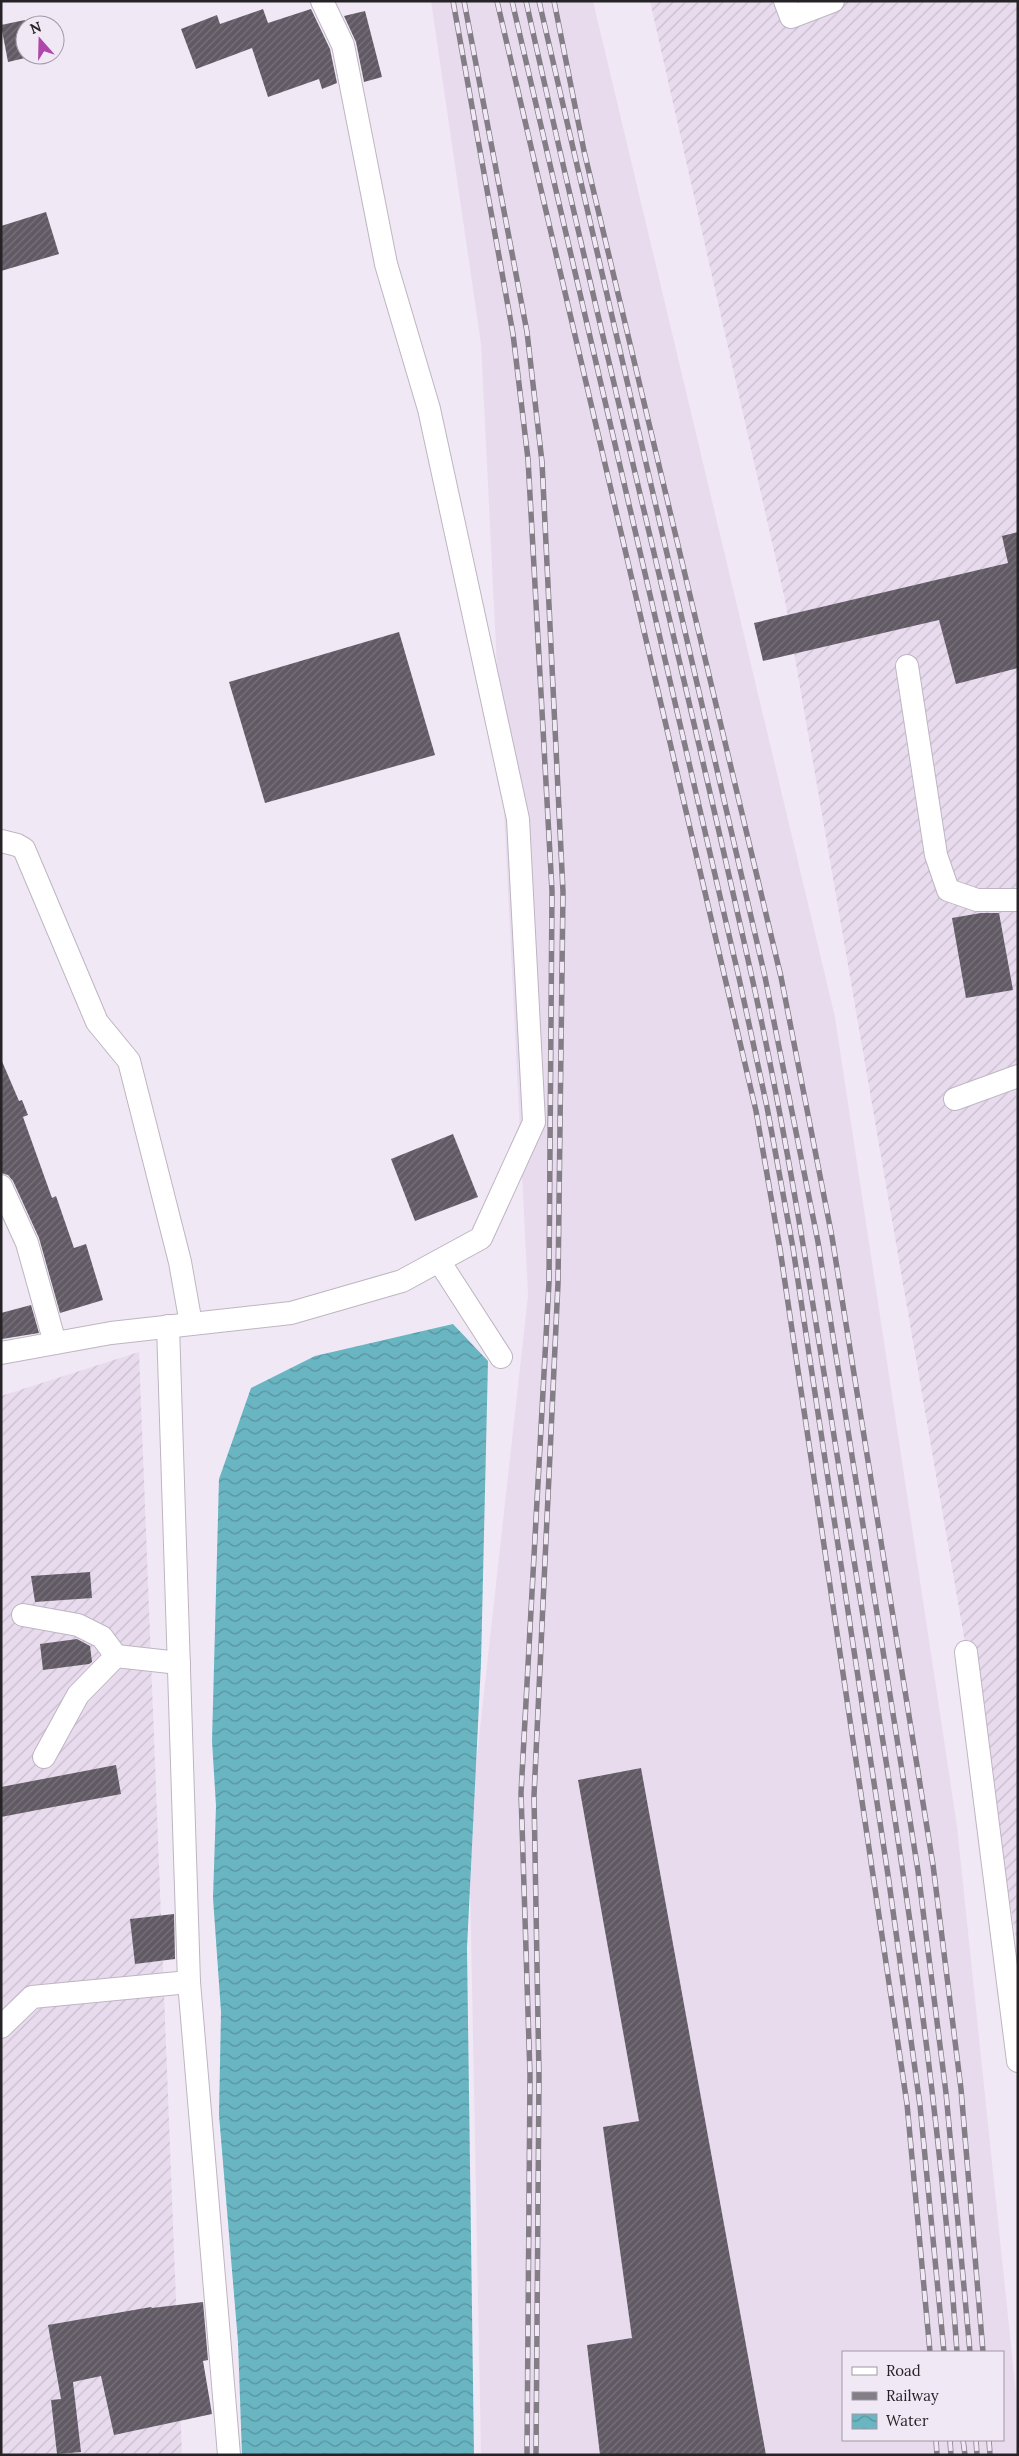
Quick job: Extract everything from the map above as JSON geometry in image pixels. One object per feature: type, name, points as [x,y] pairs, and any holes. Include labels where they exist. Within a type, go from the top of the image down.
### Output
[{"type":"street","points":[[1,1353],[112,1332],[291,1313],[402,1281],[481,1238],[534,1122],[518,819],[429,409],[386,264],[343,45],[322,1]]},
{"type":"street","points":[[785,1],[791,17],[833,1]]},
{"type":"street","points":[[907,666],[936,855],[948,890],[977,900],[1018,900]]},
{"type":"street","points":[[1,840],[24,849],[97,1022],[129,1061],[180,1262],[191,1324]]},
{"type":"street","points":[[955,1099],[1018,1076]]},
{"type":"street","points":[[1,1186],[27,1243],[55,1343]]},
{"type":"street","points":[[439,1261],[501,1357]]},
{"type":"street","points":[[168,1326],[189,1982],[229,2455]]},
{"type":"street","points":[[23,1615],[78,1625],[102,1637],[116,1656],[178,1663]]},
{"type":"street","points":[[966,1652],[1018,2061]]},
{"type":"street","points":[[44,1757],[78,1696],[116,1656]]},
{"type":"street","points":[[1,2027],[32,1997],[189,1982]]},
{"type":"shaded area","points":[[431,1],[593,1],[835,1017],[957,1826],[1016,2393],[1018,2455],[481,2455],[469,1828],[528,1295],[481,344]]},
{"type":"shaded area","points":[[650,1],[1018,1],[1018,1950],[785,600]]},
{"type":"shaded area","points":[[139,1352],[182,2455],[1,2455],[1,1396]]},
{"type":"water","points":[[453,1324],[488,1361],[481,1663],[467,1948],[474,2455],[242,2455],[238,2342],[219,2115],[221,2012],[213,1898],[216,1806],[212,1741],[219,1479],[251,1388],[315,1356]]},
{"type":"building","points":[[263,9],[268,23],[311,9],[330,49],[337,83],[322,89],[319,79],[268,97],[252,48],[196,69],[181,29],[217,15],[220,24]]},
{"type":"building","points":[[365,11],[382,77],[364,82],[356,42],[344,16]]},
{"type":"building","points":[[15,22],[15,60],[8,62],[1,25]]},
{"type":"building","points":[[46,212],[59,254],[1,271],[1,226]]},
{"type":"building","points":[[1018,532],[1018,668],[956,684],[939,620],[763,661],[754,623],[1008,563],[1002,536]]},
{"type":"building","points":[[399,632],[435,755],[265,803],[229,682]]},
{"type":"building","points":[[981,913],[999,913],[1013,990],[966,998],[952,918]]},
{"type":"building","points":[[1,1059],[19,1101],[22,1100],[28,1115],[23,1117],[52,1198],[56,1196],[74,1248],[86,1244],[103,1300],[60,1313],[39,1238],[13,1181],[8,1175],[1,1173]]},
{"type":"building","points":[[453,1134],[478,1197],[415,1221],[391,1159]]},
{"type":"building","points":[[31,1305],[39,1333],[2,1339],[1,1313]]},
{"type":"building","points":[[90,1572],[92,1598],[35,1602],[31,1576]]},
{"type":"building","points":[[77,1639],[90,1646],[92,1662],[43,1670],[40,1644]]},
{"type":"building","points":[[116,1765],[121,1794],[1,1817],[1,1787]]},
{"type":"building","points":[[641,1768],[766,2455],[600,2455],[587,2345],[632,2338],[603,2127],[639,2121],[578,1780]]},
{"type":"building","points":[[174,1914],[175,1959],[135,1964],[130,1919]]},
{"type":"building","points":[[203,2302],[208,2360],[203,2361],[212,2414],[114,2435],[101,2376],[73,2382],[81,2452],[57,2454],[51,2400],[61,2399],[48,2325],[151,2307]]},
{"type":"railway","points":[[453,1],[513,334],[528,459],[552,891],[549,1282],[521,1793],[530,2075],[527,2455]]},
{"type":"railway","points":[[464,1],[527,332],[542,462],[563,892],[558,1283],[534,1796],[539,2076],[536,2455]]},
{"type":"railway","points":[[497,1],[756,1111],[780,1249],[907,2104],[930,2351]]},
{"type":"railway","points":[[512,1],[739,978],[767,1107],[793,1248],[888,1875],[920,2105],[944,2351]]},
{"type":"railway","points":[[526,1],[724,852],[780,1114],[805,1257],[899,1845],[939,2149],[957,2351]]},
{"type":"railway","points":[[539,1],[765,977],[818,1242],[918,1871],[946,2093],[970,2351]]},
{"type":"railway","points":[[554,1],[584,151],[781,977],[832,1237],[933,1865],[961,2089],[983,2351]]},
{"type":"railway","points":[[936,2441],[937,2455]]},
{"type":"railway","points":[[950,2441],[951,2455]]},
{"type":"railway","points":[[963,2441],[965,2455]]},
{"type":"railway","points":[[976,2441],[977,2455]]},
{"type":"railway","points":[[989,2441],[990,2455]]}]
